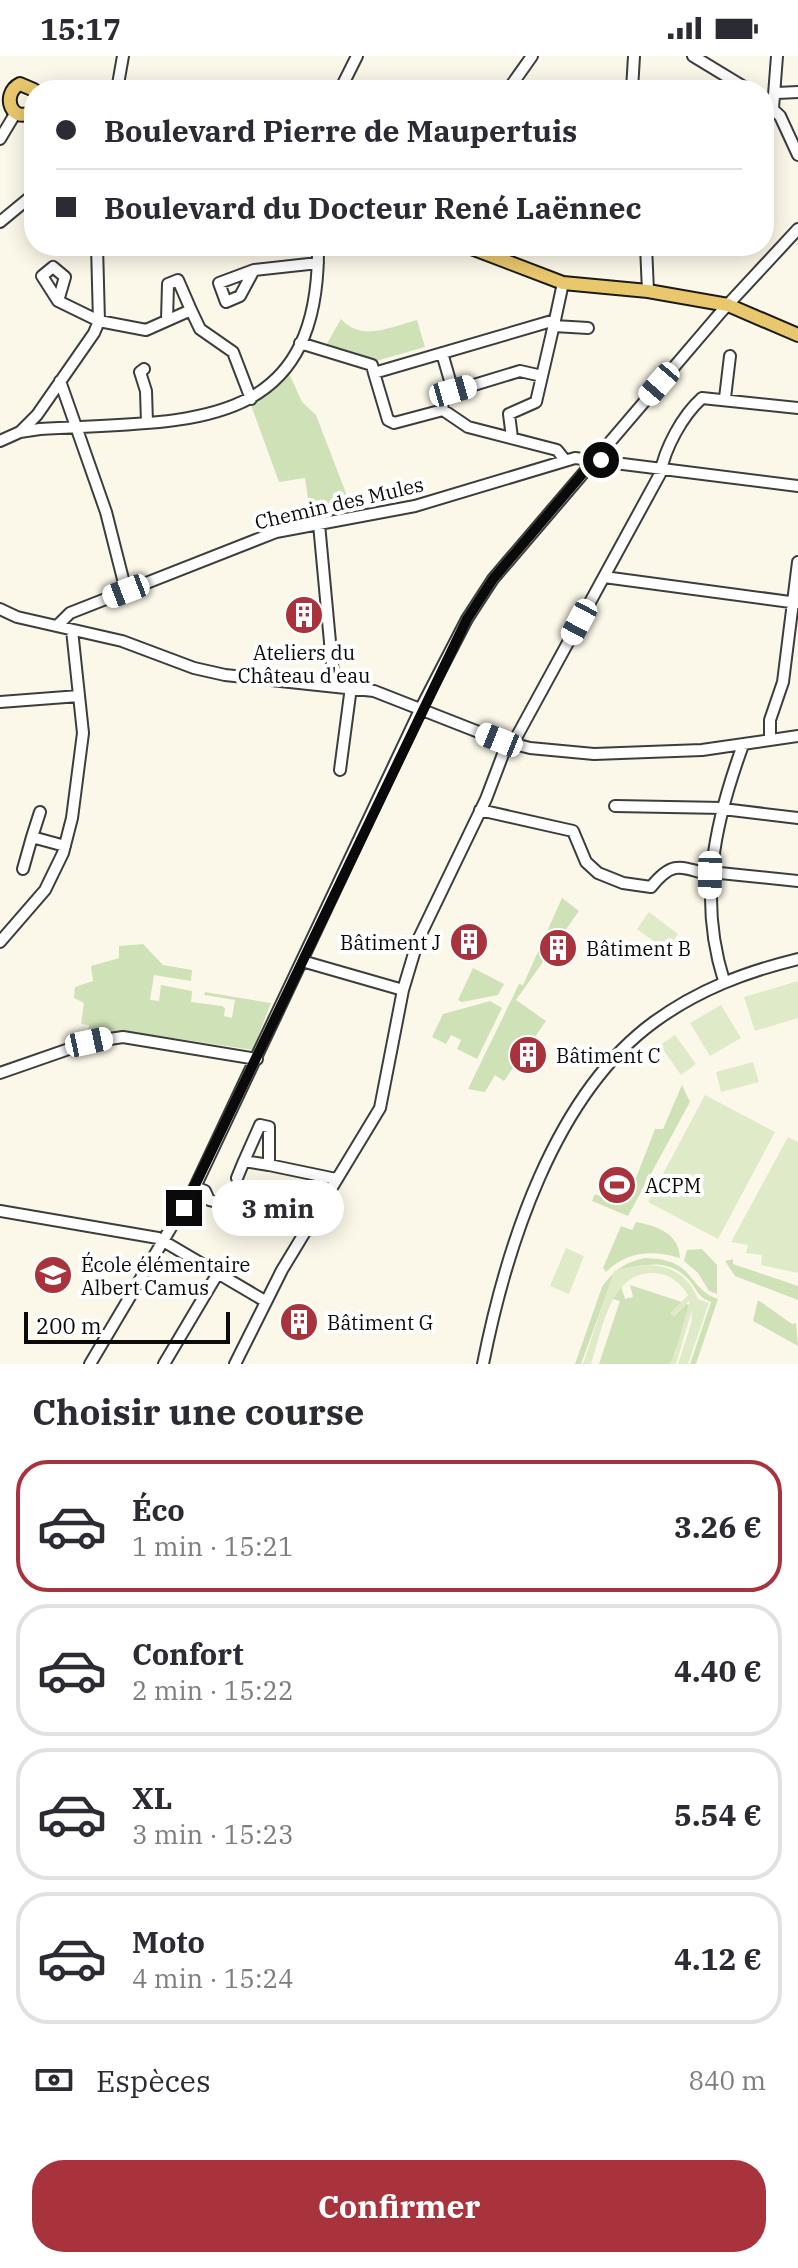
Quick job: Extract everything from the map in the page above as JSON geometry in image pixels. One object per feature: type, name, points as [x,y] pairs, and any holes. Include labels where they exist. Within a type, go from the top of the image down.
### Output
[{"type":"main road","points":[[24,86],[4,89],[6,103],[15,114],[24,115]]},
{"type":"main road","points":[[492,256],[563,283],[648,291],[728,305],[798,335]]},
{"type":"street","points":[[119,80],[123,56]]},
{"type":"street","points":[[345,80],[357,56]]},
{"type":"street","points":[[515,80],[532,56]]},
{"type":"street","points":[[633,80],[634,56]]},
{"type":"street","points":[[693,56],[731,80]]},
{"type":"street","points":[[774,97],[777,93],[777,56]]},
{"type":"street","points":[[777,93],[798,92]]},
{"type":"street","points":[[774,113],[798,155]]},
{"type":"street","points":[[0,139],[15,114]]},
{"type":"street","points":[[0,222],[24,202]]},
{"type":"street","points":[[774,255],[798,229]]},
{"type":"street","points":[[20,432],[37,415],[94,333],[99,321],[97,256]]},
{"type":"street","points":[[0,441],[20,432],[40,429],[147,423],[214,415],[251,399],[279,376],[300,343],[316,306],[318,256]]},
{"type":"street","points":[[646,256],[648,291]]},
{"type":"street","points":[[90,1364],[195,1187],[421,708],[467,619],[493,579],[773,256]]},
{"type":"street","points":[[254,270],[318,263]]},
{"type":"street","points":[[167,320],[168,284],[178,280],[200,329],[233,352],[251,399]]},
{"type":"street","points":[[512,438],[509,414],[536,402],[563,283]]},
{"type":"street","points":[[58,301],[99,321],[146,330],[191,310]]},
{"type":"street","points":[[374,373],[555,323],[588,328]]},
{"type":"street","points":[[300,343],[372,365],[388,420],[394,423],[443,410]]},
{"type":"street","points":[[442,353],[453,391]]},
{"type":"street","points":[[725,398],[730,356]]},
{"type":"street","points":[[144,369],[140,372],[146,391],[147,423]]},
{"type":"street","points":[[542,376],[520,371],[441,395],[443,410],[468,427],[557,450],[565,460]]},
{"type":"street","points":[[60,381],[106,512],[126,591]]},
{"type":"street","points":[[235,1364],[289,1258],[369,1131],[384,1098],[403,990],[418,940],[480,810],[505,749],[604,577],[693,406],[702,398],[725,398],[798,408]]},
{"type":"street","points":[[37,415],[40,429]]},
{"type":"street","name":"Chemin des Mules","points":[[57,626],[70,613],[276,532],[415,506],[565,460],[595,459],[798,486]]},
{"type":"street","points":[[319,524],[334,685]]},
{"type":"street","points":[[771,738],[770,720],[783,682],[798,562]]},
{"type":"street","points":[[604,577],[795,602]]},
{"type":"street","points":[[0,609],[17,617],[122,641],[194,668],[225,675],[293,684],[351,687],[421,708],[511,743],[594,754],[743,745],[798,733]]},
{"type":"street","points":[[0,942],[45,890],[65,846],[72,818],[83,733],[72,630]]},
{"type":"street","points":[[340,770],[351,687]]},
{"type":"street","points":[[0,702],[79,696]]},
{"type":"street","points":[[680,749],[771,738]]},
{"type":"street","points":[[724,981],[710,917],[710,874],[723,809],[743,745]]},
{"type":"street","points":[[615,806],[723,809],[798,818]]},
{"type":"street","points":[[480,810],[573,831],[592,869],[623,883],[651,887],[663,872],[674,867],[710,874],[798,881]]},
{"type":"street","points":[[23,869],[40,812]]},
{"type":"street","points":[[32,837],[65,846]]},
{"type":"street","points":[[483,1364],[523,1221],[562,1130],[593,1084],[628,1044],[653,1023],[724,981],[798,959]]},
{"type":"street","points":[[302,961],[403,990]]},
{"type":"street","points":[[0,1073],[89,1042],[123,1037],[257,1059]]},
{"type":"street","points":[[237,1178],[260,1125],[269,1127],[269,1165]]},
{"type":"street","points":[[244,1161],[336,1179]]},
{"type":"street","points":[[195,1187],[205,1191],[209,1200],[310,1225]]},
{"type":"street","points":[[0,1211],[165,1241],[265,1301]]},
{"type":"street","points":[[164,1364],[218,1273]]},
{"type":"green space","points":[[341,319],[349,326],[367,331],[417,320],[425,347],[376,361],[325,347]]},
{"type":"green space","points":[[289,373],[302,402],[316,415],[354,514],[311,520],[305,478],[279,482],[251,405]]},
{"type":"green space","points":[[562,898],[579,911],[516,1000],[546,1021],[504,1081],[495,1075],[485,1092],[468,1089],[519,984],[523,985]]},
{"type":"green space","points":[[649,912],[678,934],[666,950],[637,929]]},
{"type":"green space","points":[[143,944],[163,965],[192,970],[191,981],[154,975],[150,1000],[159,1001],[161,985],[192,991],[191,1002],[222,1006],[225,1008],[224,1016],[232,1018],[235,1000],[204,995],[205,992],[271,1003],[253,1050],[133,1032],[88,1033],[89,1025],[81,1024],[84,1003],[74,998],[75,987],[93,981],[91,966],[119,958],[119,946]]},
{"type":"green space","points":[[473,968],[504,984],[498,995],[462,1002],[458,1000]]},
{"type":"green space","points":[[798,981],[798,1018],[755,1031],[744,997]]},
{"type":"green space","points":[[490,1001],[502,1008],[477,1059],[457,1049],[461,1040],[451,1035],[446,1044],[432,1037],[443,1014]]},
{"type":"green space","points":[[721,1005],[741,1038],[710,1056],[690,1023]]},
{"type":"green space","points":[[675,1035],[696,1064],[681,1075],[660,1045]]},
{"type":"green space","points":[[753,1062],[759,1082],[721,1092],[716,1072]]},
{"type":"green space","points":[[682,1085],[690,1102],[628,1216],[592,1201],[595,1194],[620,1204],[627,1187],[632,1188],[655,1129],[663,1129]]},
{"type":"green space","points":[[705,1095],[775,1132],[718,1239],[648,1202]]},
{"type":"green space","points":[[788,1137],[798,1142],[798,1273],[761,1265],[762,1255],[746,1253],[748,1245],[731,1242]]},
{"type":"green space","points":[[636,1222],[666,1232],[676,1242],[680,1258],[641,1254],[623,1260],[606,1272],[603,1268],[621,1226],[632,1230]]},
{"type":"green space","points":[[566,1248],[584,1256],[569,1294],[550,1286]]},
{"type":"green space","points":[[702,1249],[717,1265],[717,1294],[709,1291],[698,1273],[684,1261],[687,1250]]},
{"type":"green space","points":[[645,1258],[674,1263],[700,1288],[718,1299],[696,1364],[690,1364],[711,1302],[701,1296],[681,1273],[663,1265],[644,1265],[616,1271]]},
{"type":"green space","points":[[733,1259],[733,1264],[798,1286],[798,1300],[735,1276],[725,1261]]},
{"type":"green space","points":[[646,1265],[678,1273],[690,1284],[698,1299],[709,1303],[688,1364],[678,1364],[691,1324],[692,1310],[676,1364],[669,1364],[675,1354],[690,1300],[674,1316],[671,1313],[688,1295],[673,1279],[653,1273],[638,1275],[626,1282],[617,1293],[604,1321],[591,1364],[583,1364],[614,1271]]},
{"type":"green space","points":[[615,1272],[581,1364],[575,1364],[602,1287]]},
{"type":"green space","points":[[630,1285],[682,1302],[671,1313],[674,1316],[686,1304],[691,1306],[671,1364],[599,1364],[620,1301],[613,1299],[621,1286],[625,1299],[633,1297]]},
{"type":"green space","points":[[758,1300],[792,1324],[796,1323],[798,1346],[753,1321]]},
{"type":"place","name":"Ateliers du Château d'eau","points":[[304,615]]},
{"type":"place","name":"Bâtiment J","points":[[469,942]]},
{"type":"place","name":"Bâtiment B","points":[[558,948]]},
{"type":"place","name":"Bâtiment C","points":[[528,1055]]},
{"type":"place","name":"ACPM","points":[[617,1185]]},
{"type":"place","name":"École élémentaire Albert Camus","points":[[53,1275]]},
{"type":"place","name":"Bâtiment G","points":[[299,1322]]},
{"type":"route","points":[[184,1208],[411,729],[467,619],[493,579],[595,459],[601,460]]}]
